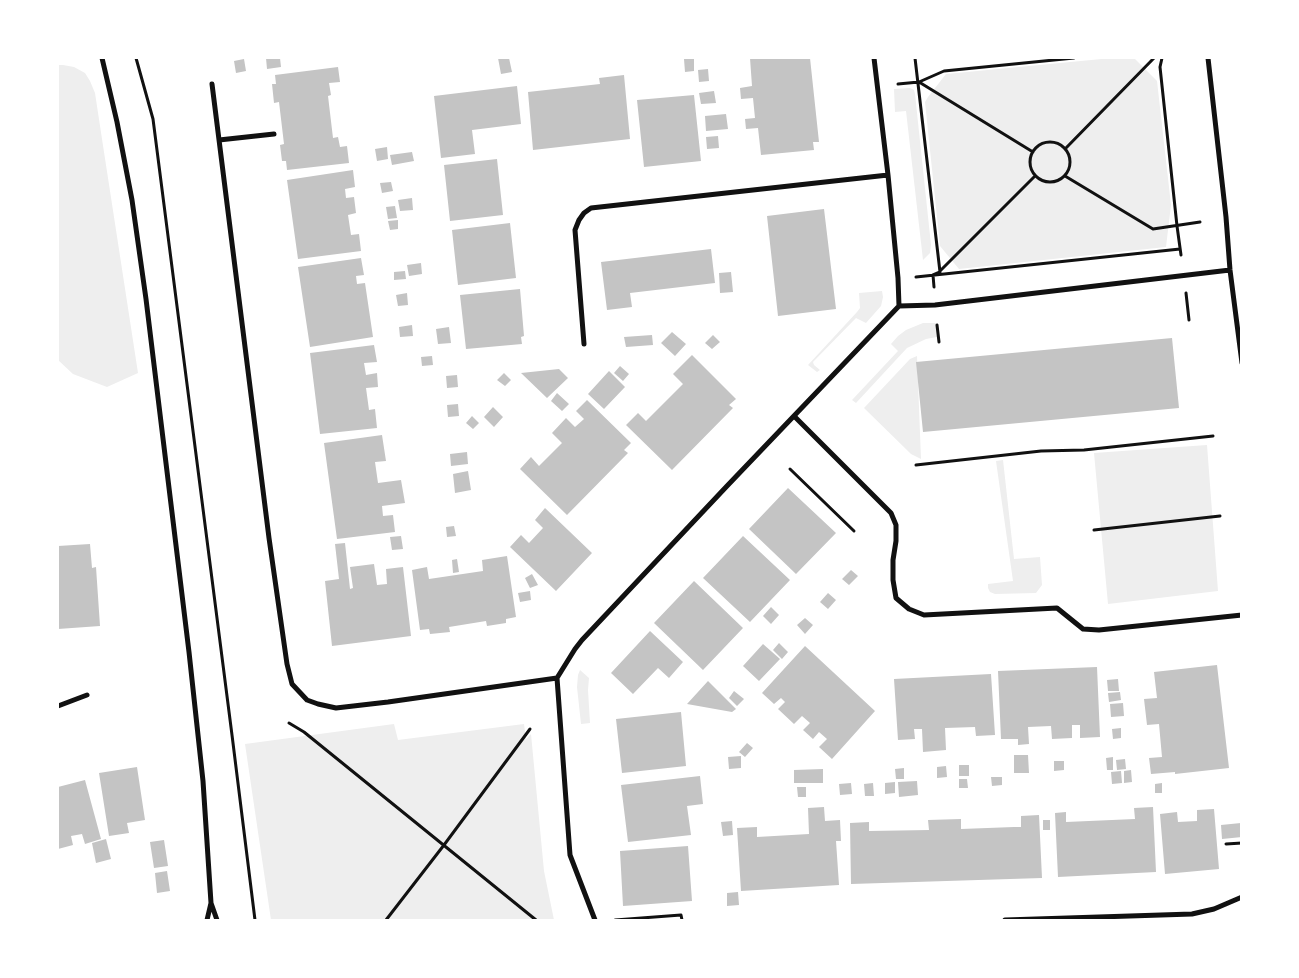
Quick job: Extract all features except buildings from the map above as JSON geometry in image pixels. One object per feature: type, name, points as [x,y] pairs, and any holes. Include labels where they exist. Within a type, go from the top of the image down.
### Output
[{"type":"street","points":[[102,58],[132,200],[146,299],[203,781],[211,903],[207,920]]},
{"type":"street","points":[[874,58],[888,175],[900,306]]},
{"type":"street","points":[[1208,58],[1230,270],[1242,363]]},
{"type":"street","points":[[212,84],[269,538],[287,664],[292,684],[308,700],[336,708],[557,678]]},
{"type":"street","points":[[219,140],[274,134]]},
{"type":"street","points":[[584,344],[575,230],[584,213],[591,208],[888,175]]},
{"type":"street","points":[[595,920],[570,855],[557,678],[582,640],[900,306],[935,305],[1230,270]]},
{"type":"street","points":[[794,416],[891,513],[896,525],[893,560],[893,580],[896,598],[909,610],[924,615],[1057,608],[1083,629],[1099,630],[1242,615]]},
{"type":"street","points":[[58,706],[87,695]]},
{"type":"street","points":[[1005,920],[1192,914],[1214,909],[1242,897]]},
{"type":"street","points":[[211,903],[218,920]]},
{"type":"path","points":[[136,58],[153,119],[254,920]]},
{"type":"path","points":[[915,58],[940,272]]},
{"type":"path","points":[[877,86],[918,82],[944,71],[1074,58]]},
{"type":"path","points":[[1065,149],[1154,58]]},
{"type":"path","points":[[1162,58],[1160,67],[1176,226],[1182,262]]},
{"type":"path","points":[[918,82],[1032,152]]},
{"type":"path","points":[[1050,142],[1056,143],[1065,149],[1070,164],[1065,176],[1053,182],[1040,181],[1031,171],[1029,164],[1032,152],[1037,146],[1050,142]]},
{"type":"path","points":[[933,275],[940,272],[1035,176]]},
{"type":"path","points":[[1065,176],[1153,229],[1200,222]]},
{"type":"path","points":[[898,278],[1180,249]]},
{"type":"path","points":[[933,275],[939,342]]},
{"type":"path","points":[[1186,293],[1189,320]]},
{"type":"path","points":[[916,465],[1042,451],[1084,450],[1213,436]]},
{"type":"path","points":[[790,469],[854,531]]},
{"type":"path","points":[[1094,530],[1220,516]]},
{"type":"path","points":[[289,723],[304,732],[536,920]]},
{"type":"path","points":[[386,920],[444,846],[530,729]]},
{"type":"path","points":[[1226,844],[1242,843]]},
{"type":"path","points":[[608,920],[682,915],[682,920]]},
{"type":"shaded area","points":[[1112,58],[1134,58],[1157,81],[1171,205],[1166,247],[959,269],[940,246],[925,102],[928,97],[946,74]]},
{"type":"shaded area","points":[[58,65],[74,67],[85,73],[95,93],[138,373],[107,387],[73,374],[58,360]]},
{"type":"shaded area","points":[[910,88],[914,90],[915,94],[931,245],[930,253],[923,260],[906,111],[895,112],[894,89]]},
{"type":"shaded area","points":[[882,291],[881,306],[866,323],[856,318],[813,362],[820,370],[817,372],[808,365],[860,308],[859,293]]},
{"type":"shaded area","points":[[923,323],[936,323],[937,337],[926,339],[907,348],[856,403],[852,400],[898,351],[891,344],[898,336],[906,330]]},
{"type":"shaded area","points":[[917,356],[921,459],[911,454],[864,408],[910,359]]},
{"type":"shaded area","points":[[1207,445],[1218,591],[1108,604],[1094,453]]},
{"type":"shaded area","points":[[1003,460],[1014,559],[1040,557],[1042,585],[1036,593],[995,594],[990,592],[988,588],[988,584],[1013,581],[996,461]]},
{"type":"shaded area","points":[[580,670],[589,678],[590,723],[581,724],[577,687]]},
{"type":"shaded area","points":[[394,724],[398,740],[524,724],[526,739],[531,734],[544,871],[554,920],[271,920],[245,744]]}]
